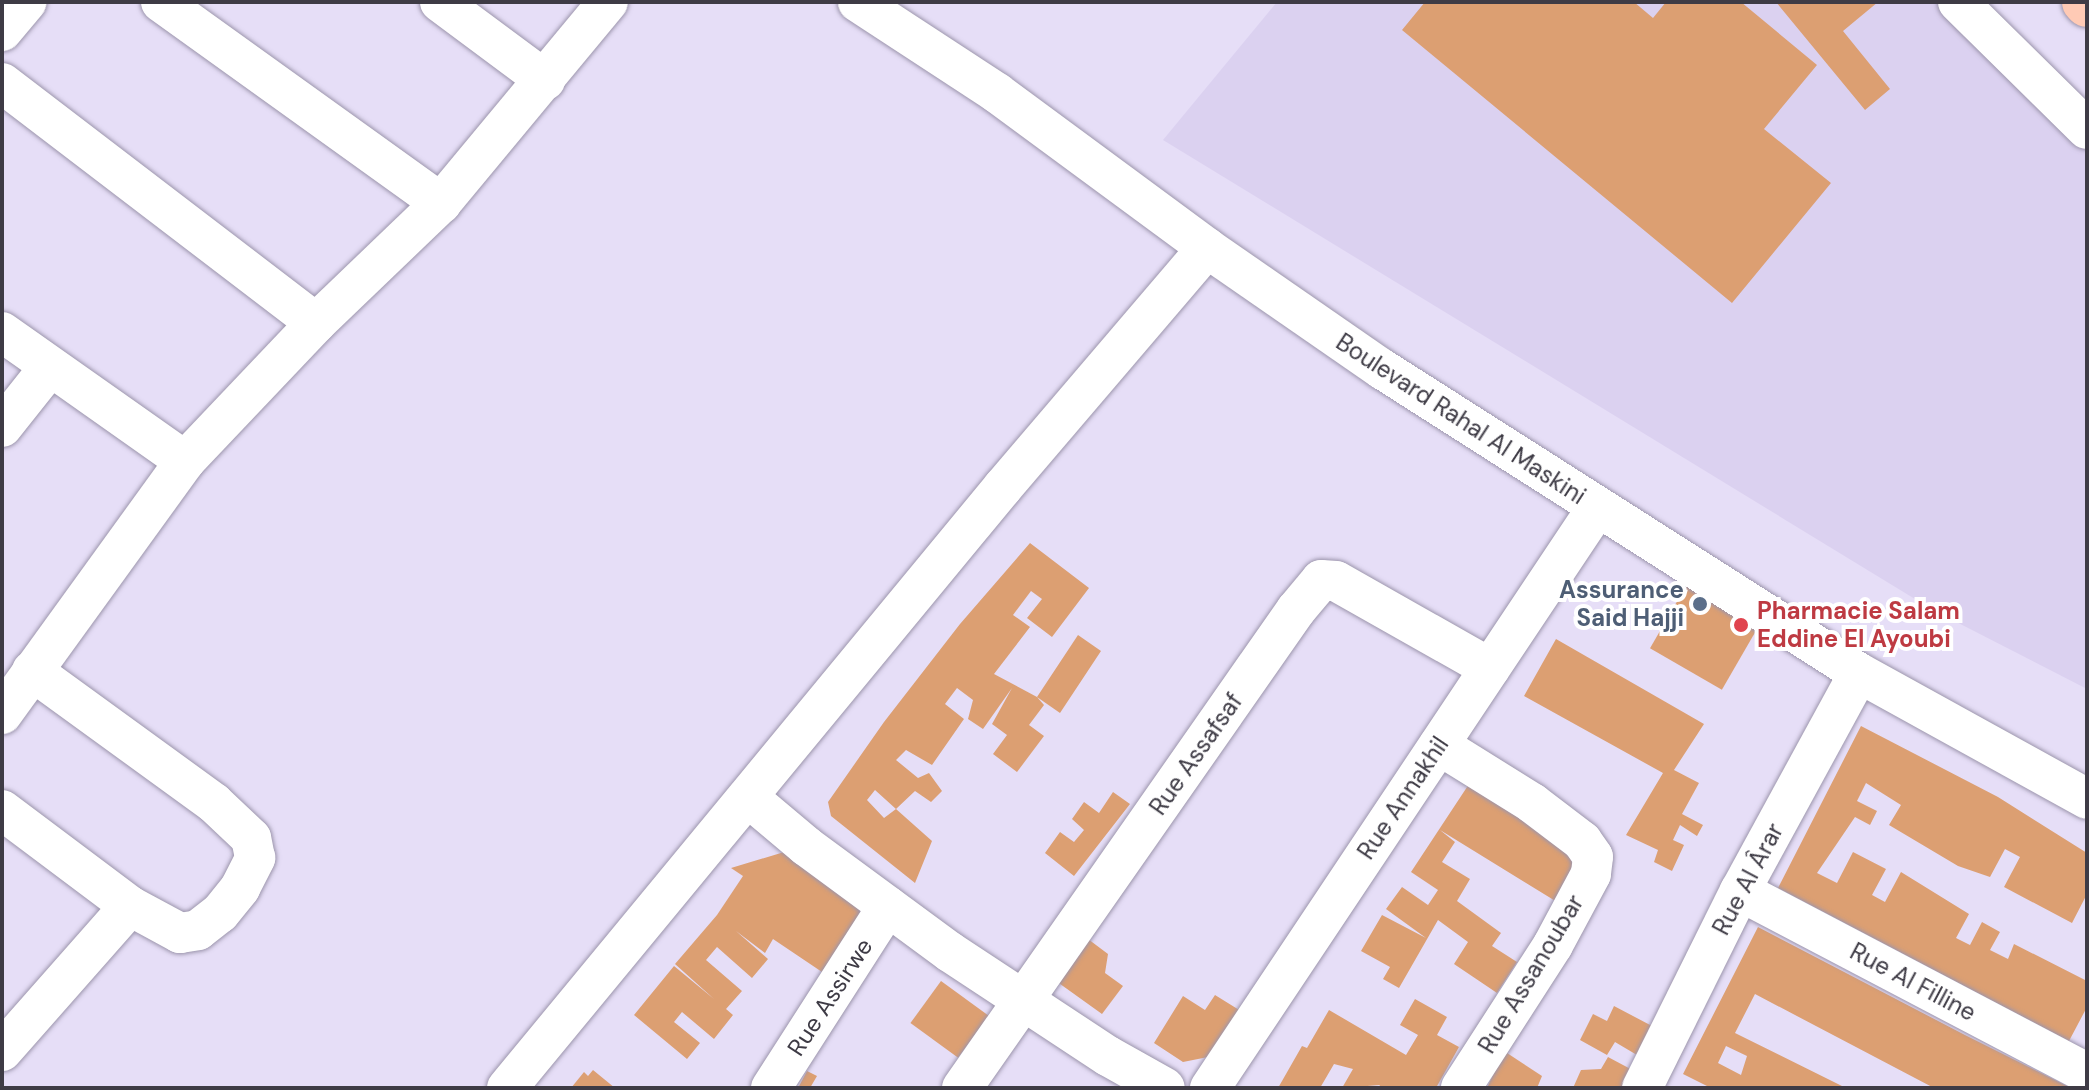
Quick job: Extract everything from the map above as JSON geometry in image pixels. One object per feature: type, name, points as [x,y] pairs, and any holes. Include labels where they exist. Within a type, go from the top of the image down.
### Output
[{"type":"street","points":[[2,31],[26,2]]},
{"type":"street","points":[[161,2],[441,203]]},
{"type":"street","points":[[440,2],[545,80]]},
{"type":"street","points":[[2,714],[185,461],[316,323],[441,203],[608,2]]},
{"type":"street","name":"Boulevard Rahal Al Maskini","points":[[858,2],[997,93],[1207,248],[1382,369],[1859,673],[2087,799]]},
{"type":"street","points":[[1958,2],[2086,125]]},
{"type":"street","points":[[2,83],[316,323]]},
{"type":"street","points":[[507,1088],[1003,487],[1207,248]]},
{"type":"street","points":[[2,332],[185,461]]},
{"type":"street","points":[[2,427],[49,368]]},
{"type":"street","name":"Rue Annakhil","points":[[1210,1088],[1597,508]]},
{"type":"street","name":"Rue Assafsaf","points":[[962,1088],[1296,610],[1321,580],[1336,581],[1490,668]]},
{"type":"street","points":[[6,821],[130,906],[180,933],[198,930],[220,913],[240,888],[255,858],[255,848],[240,825],[214,803],[32,671]]},
{"type":"street","name":"Rue Al Ârar","points":[[1648,1086],[1740,891],[1859,673]]},
{"type":"street","name":"Rue Assanoubar","points":[[1439,745],[1532,803],[1582,841],[1593,857],[1591,874],[1553,945],[1461,1088]]},
{"type":"street","points":[[749,798],[950,952],[1108,1056],[1165,1088]]},
{"type":"street","name":"Rue Al Filline","points":[[1740,891],[2087,1073]]},
{"type":"street","points":[[2,1051],[130,906]]},
{"type":"street","name":"Rue Assirwe","points":[[771,1088],[888,906]]},
{"type":"shaded area","points":[[1277,2],[1950,2],[2087,136],[2087,689],[1933,610],[1163,140]]},
{"type":"building","points":[[1425,2],[1634,2],[1653,18],[1666,2],[1741,2],[1817,65],[1764,129],[1831,183],[1732,303],[1402,30]]},
{"type":"building","points":[[1776,2],[1878,2],[1843,31],[1890,89],[1865,110]]},
{"type":"building","points":[[1030,543],[1089,588],[1052,637],[1027,618],[1042,599],[1031,591],[1013,615],[1030,627],[994,674],[1037,697],[1044,705],[1029,725],[1044,736],[1017,772],[993,754],[1007,735],[992,724],[1012,688],[983,729],[968,719],[973,700],[957,688],[945,704],[964,719],[932,765],[906,750],[896,760],[918,778],[929,773],[942,791],[931,802],[915,791],[896,809],[932,841],[915,883],[831,816],[828,802],[884,722],[960,624]],"holes":[[[875,790],[896,809],[884,818],[867,800]]]},
{"type":"building","points":[[1686,586],[1758,628],[1722,690],[1650,648]]},
{"type":"building","points":[[1078,635],[1101,651],[1060,713],[1037,697]]},
{"type":"building","points":[[1556,639],[1704,724],[1674,770],[1699,783],[1682,814],[1703,825],[1697,836],[1680,825],[1673,840],[1684,845],[1672,871],[1654,862],[1658,850],[1626,835],[1663,773],[1524,696]]},
{"type":"building","points":[[1861,726],[1998,797],[2087,853],[2087,894],[2072,923],[2004,887],[2020,857],[2005,849],[1990,877],[1958,866],[1889,825],[1901,805],[1866,783],[1857,801],[1877,811],[1870,825],[1855,817],[1817,873],[1837,883],[1853,852],[1886,869],[1872,895],[1885,902],[1901,872],[1969,914],[1956,938],[1970,945],[1982,922],[2000,932],[1990,950],[2008,959],[2014,944],[2087,981],[2087,1007],[2069,1041],[1778,888]]},
{"type":"building","points":[[1471,781],[1584,855],[1557,902],[1440,830],[1455,842],[1442,862],[1470,879],[1457,901],[1501,933],[1492,946],[1517,962],[1497,993],[1454,964],[1468,942],[1438,920],[1399,988],[1383,979],[1390,967],[1361,951],[1382,915],[1426,938],[1386,909],[1402,887],[1428,905],[1438,890],[1411,872]]},
{"type":"building","points":[[1113,792],[1130,804],[1074,876],[1045,853],[1060,832],[1074,842],[1084,830],[1072,819],[1084,802],[1099,813]]},
{"type":"building","points":[[794,849],[870,901],[825,974],[773,939],[765,953],[736,931],[768,959],[752,978],[717,947],[706,960],[742,991],[726,1009],[733,1015],[714,1039],[682,1012],[674,1022],[700,1043],[687,1059],[634,1015],[674,966],[714,999],[675,964],[717,915],[743,876],[731,868]]},
{"type":"building","points":[[1758,927],[2071,1088],[1934,1088],[1755,994],[1735,1033],[1846,1088],[1711,1088],[1683,1074]],"holes":[[[1726,1046],[1747,1056],[1741,1075],[1718,1063]]]},
{"type":"building","points":[[1080,933],[1108,954],[1105,973],[1123,986],[1102,1014],[1049,976]]},
{"type":"building","points":[[941,981],[989,1016],[958,1058],[910,1023]]},
{"type":"building","points":[[1215,995],[1244,1013],[1218,1055],[1183,1062],[1154,1043],[1183,996],[1205,1010]]},
{"type":"building","points":[[1415,999],[1447,1017],[1437,1035],[1459,1047],[1436,1088],[1378,1088],[1380,1085],[1342,1088],[1353,1069],[1334,1064],[1320,1088],[1278,1088],[1302,1046],[1307,1048],[1329,1010],[1406,1055],[1418,1035],[1400,1025]]},
{"type":"building","points":[[1614,1006],[1652,1026],[1642,1058],[1615,1042],[1607,1055],[1580,1040],[1593,1014],[1607,1021]]},
{"type":"building","points":[[1504,1051],[1542,1076],[1537,1088],[1487,1088]]},
{"type":"building","points":[[1608,1057],[1638,1073],[1628,1088],[1573,1088],[1581,1070],[1601,1069]]},
{"type":"building","points":[[593,1070],[615,1088],[571,1088],[584,1072],[588,1076]]},
{"type":"building","points":[[807,1071],[817,1076],[810,1088],[798,1088]]},
{"type":"place","name":"Assurance Said Hajji","points":[[1700,604]]},
{"type":"place","name":"Pharmacie Salam Eddine El Ayoubi","points":[[1741,625]]}]
